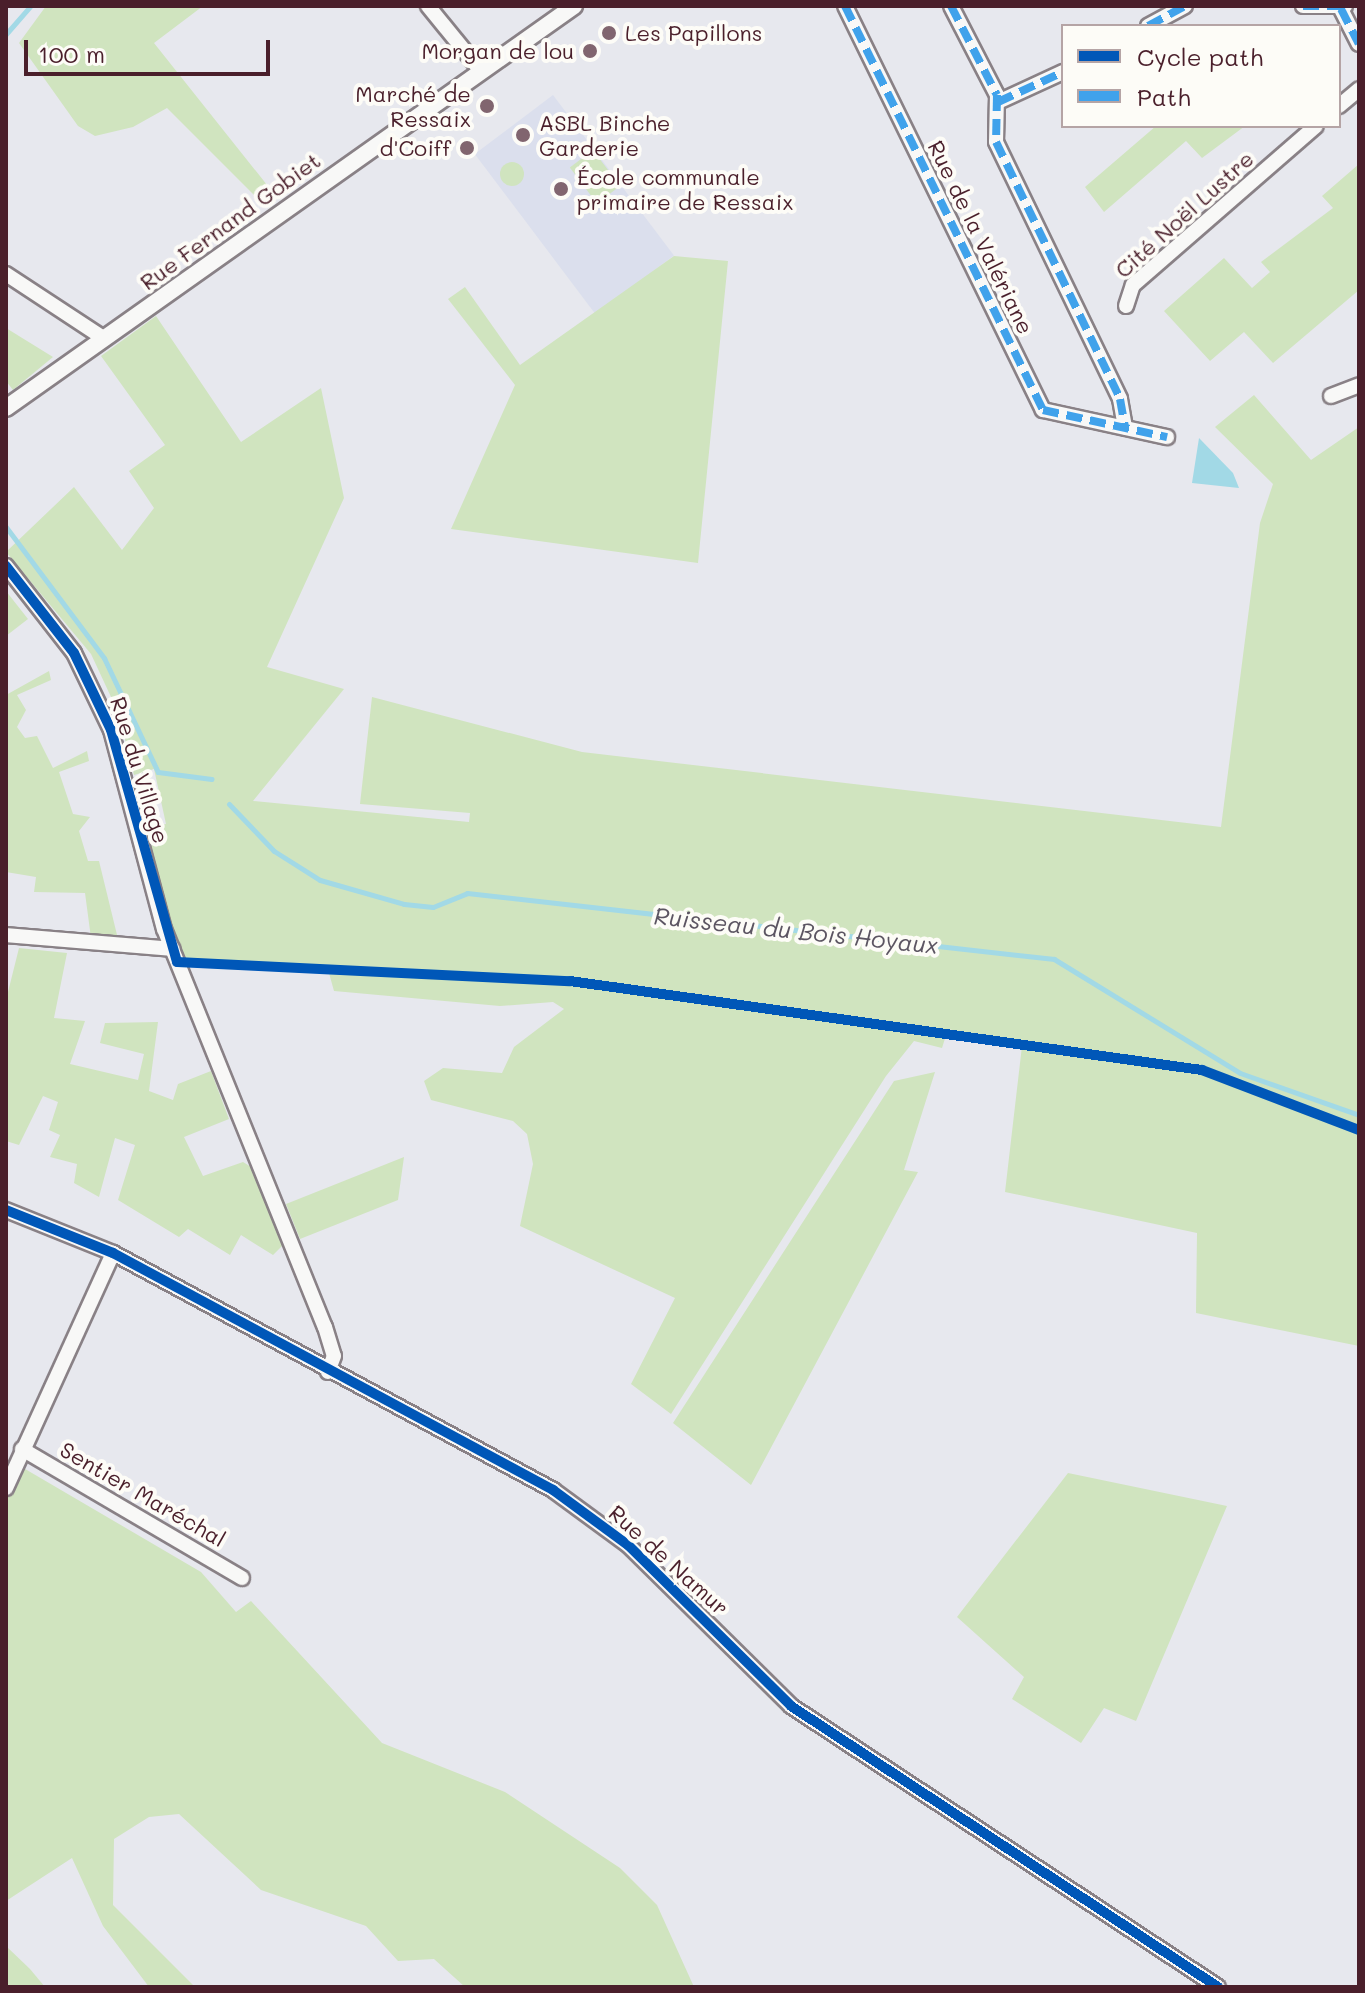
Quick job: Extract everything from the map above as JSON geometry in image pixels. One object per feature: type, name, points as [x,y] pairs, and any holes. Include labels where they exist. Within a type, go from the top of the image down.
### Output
[{"type":"street","points":[[428,6],[481,71]]},
{"type":"street","name":"Rue Fernand Gobiet","points":[[6,408],[574,6]]},
{"type":"street","name":"Rue de la Valériane","points":[[845,6],[1039,405],[1053,418],[1167,437]]},
{"type":"street","points":[[951,6],[998,102],[996,142],[1120,399],[1125,428]]},
{"type":"street","points":[[1152,24],[1185,6]]},
{"type":"street","points":[[1303,6],[1343,8],[1359,44]]},
{"type":"street","points":[[998,102],[1061,73]]},
{"type":"street","points":[[1341,104],[1359,89]]},
{"type":"street","name":"Cité Noël Lustre","points":[[1126,306],[1133,285],[1314,128]]},
{"type":"street","points":[[6,274],[105,339]]},
{"type":"street","points":[[1331,396],[1359,385]]},
{"type":"street","name":"Rue du Village","points":[[6,566],[74,653],[111,730],[174,956],[329,1338],[328,1372]]},
{"type":"street","points":[[6,935],[174,956]]},
{"type":"street","name":"Rue de Namur","points":[[6,1210],[113,1253],[572,1502],[671,1584],[791,1706],[1218,1987]]},
{"type":"street","points":[[6,1488],[113,1253]]},
{"type":"street","name":"Sentier Maréchal","points":[[22,1449],[242,1578]]},
{"type":"shaded area","name":"École communale primaire de Ressaix","points":[[553,95],[674,256],[596,315],[475,154]]},
{"type":"green space","points":[[46,6],[203,6],[154,43],[275,195],[262,203],[167,108],[133,127],[95,136],[78,126],[19,43]]},
{"type":"green space","points":[[1154,128],[1242,128],[1202,158],[1186,141],[1104,212],[1085,187]]},
{"type":"green space","points":[[593,150],[620,186],[597,203],[570,167]]},
{"type":"green space","points":[[512,162],[521,165],[524,174],[521,183],[512,186],[503,183],[500,174],[503,165]]},
{"type":"green space","points":[[1359,164],[1359,290],[1273,363],[1244,332],[1210,361],[1164,311],[1224,258],[1252,288],[1270,272],[1261,262],[1333,208],[1322,196]]},
{"type":"green space","points":[[674,256],[728,261],[698,563],[451,529],[515,385],[448,299],[465,287],[520,365]]},
{"type":"green space","points":[[156,316],[241,442],[321,388],[344,498],[267,667],[344,689],[253,801],[469,822],[470,813],[360,804],[372,697],[582,752],[1221,827],[1260,523],[1273,484],[1215,427],[1254,395],[1311,460],[1359,427],[1359,1346],[1196,1313],[1197,1233],[1005,1192],[1022,1046],[948,1029],[942,1048],[914,1041],[886,1076],[671,1414],[631,1384],[675,1298],[520,1226],[533,1164],[527,1134],[513,1121],[431,1100],[424,1081],[443,1068],[502,1073],[514,1047],[564,1009],[553,1002],[500,1006],[334,991],[327,966],[184,964],[175,949],[147,826],[166,824],[154,769],[134,775],[118,712],[91,654],[6,552],[74,487],[122,550],[154,508],[129,471],[165,445],[101,356]]},
{"type":"green space","points":[[6,328],[53,357],[13,390],[6,381]]},
{"type":"green space","points":[[6,591],[28,619],[6,636]]},
{"type":"green space","points":[[49,671],[51,680],[17,695],[26,710],[17,727],[25,738],[37,736],[53,768],[87,751],[89,761],[59,772],[73,814],[90,817],[79,831],[88,861],[99,861],[118,939],[91,938],[85,893],[34,892],[36,877],[6,872],[6,695]]},
{"type":"green space","points":[[19,948],[67,953],[54,1018],[85,1021],[70,1064],[138,1080],[144,1054],[100,1043],[105,1023],[158,1022],[149,1091],[173,1100],[178,1084],[211,1071],[229,1119],[184,1137],[203,1176],[243,1162],[256,1170],[285,1243],[273,1255],[241,1235],[230,1255],[188,1229],[179,1237],[118,1200],[135,1145],[115,1138],[99,1197],[74,1183],[77,1164],[50,1157],[60,1135],[49,1130],[58,1102],[43,1096],[19,1145],[6,1141],[6,1000]]},
{"type":"green space","points":[[935,1072],[904,1170],[918,1172],[751,1485],[673,1423],[894,1081]]},
{"type":"green space","points":[[404,1157],[398,1200],[300,1239],[286,1204]]},
{"type":"green space","points":[[20,1466],[201,1572],[236,1612],[251,1601],[382,1743],[505,1792],[620,1868],[657,1905],[694,1987],[465,1987],[434,1959],[398,1961],[366,1926],[261,1890],[179,1814],[149,1817],[114,1839],[113,1905],[195,1987],[149,1987],[103,1926],[72,1858],[6,1901],[6,1499]]},
{"type":"green space","points":[[1068,1473],[1227,1506],[1136,1721],[1104,1708],[1081,1743],[1012,1699],[1024,1677],[957,1617]]},
{"type":"green space","points":[[6,1946],[30,1969],[45,1987],[6,1987]]},
{"type":"water","points":[[1199,438],[1233,473],[1239,488],[1192,483]]},
{"type":"waterway","name":"Ruisseau du Bois Hoyaux","points":[[6,34],[30,6]]},
{"type":"waterway","points":[[6,527],[104,658],[158,772],[212,779]]},
{"type":"waterway","name":"Ruisseau du Bois Hoyaux","points":[[229,804],[274,851],[320,880],[404,904],[433,907],[467,893],[1054,959],[1240,1073],[1359,1115]]},
{"type":"marked path","points":[[845,6],[1043,410],[1167,437]]},
{"type":"marked path","points":[[951,6],[997,95],[996,142],[1120,399],[1125,428]]},
{"type":"marked path","points":[[1152,24],[1185,6]]},
{"type":"marked path","points":[[1303,6],[1345,6]]},
{"type":"marked path","points":[[1341,9],[1359,44]]},
{"type":"marked path","points":[[998,102],[1061,73]]},
{"type":"cycle path","points":[[6,566],[74,653],[111,730],[177,962],[570,981],[1202,1070],[1359,1130]]},
{"type":"cycle path","points":[[6,1210],[113,1253],[553,1490],[628,1545],[791,1706],[1218,1987]]},
{"type":"place","name":"Les Papillons","points":[[609,33]]},
{"type":"place","name":"Morgan de lou","points":[[590,51]]},
{"type":"place","name":"Marché de Ressaix","points":[[487,106]]},
{"type":"place","name":"ASBL Binche Garderie","points":[[523,135]]},
{"type":"place","name":"d'Coiff","points":[[467,148]]},
{"type":"place","name":"École communale primaire de Ressaix","points":[[561,189]]}]
